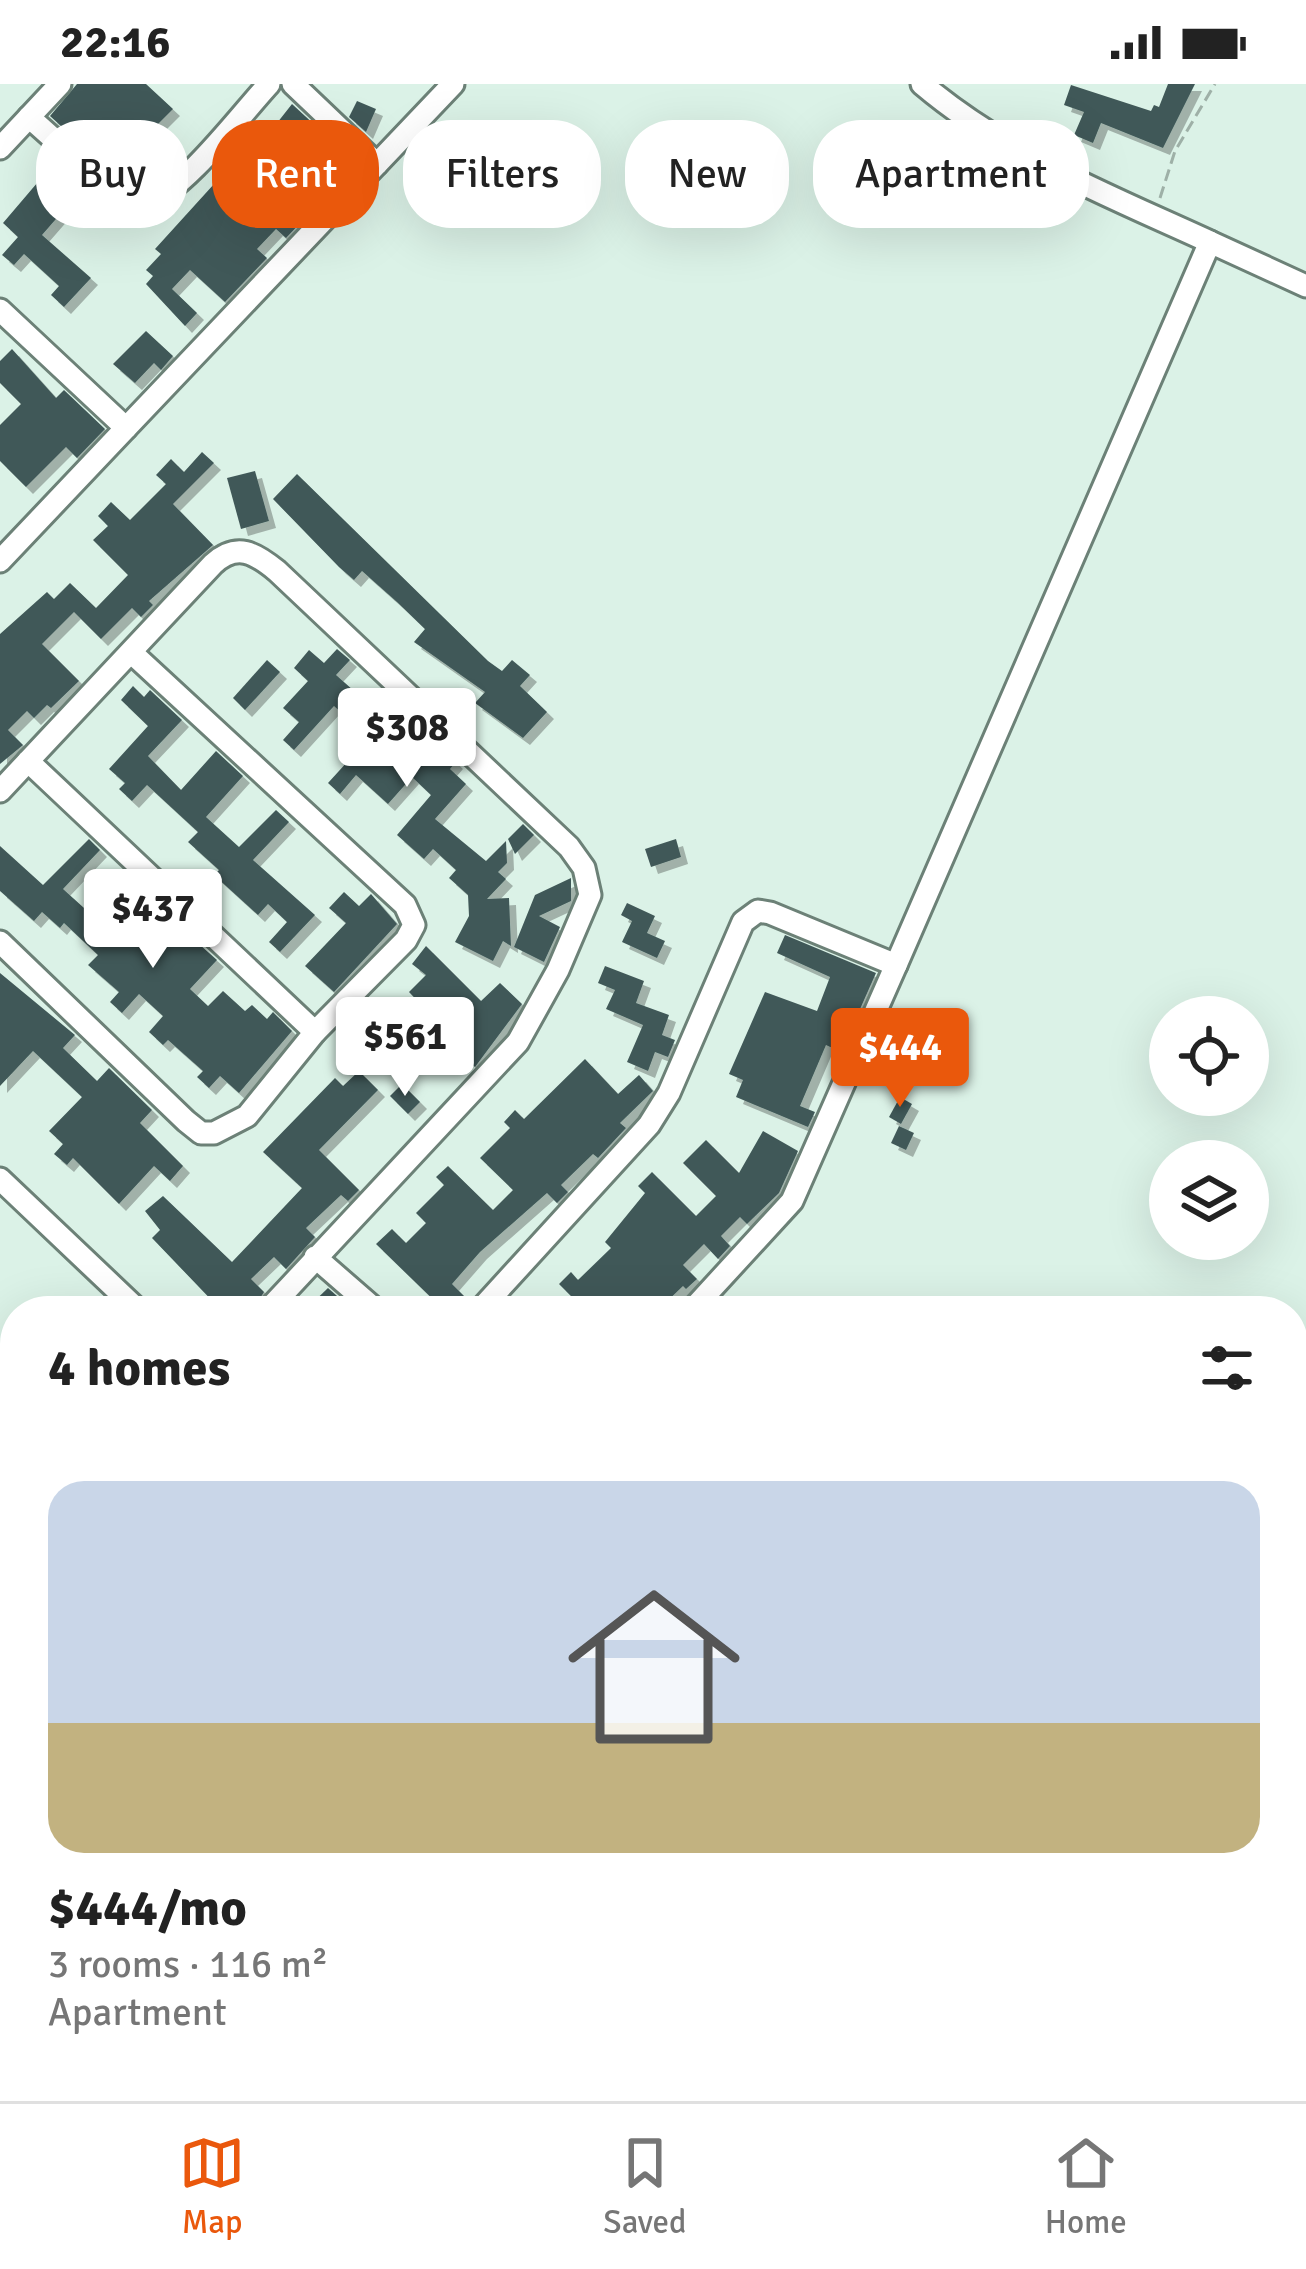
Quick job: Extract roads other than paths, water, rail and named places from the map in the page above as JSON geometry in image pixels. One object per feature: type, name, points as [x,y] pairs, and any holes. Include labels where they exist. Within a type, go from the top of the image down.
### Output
[{"type":"street","points":[[0,148],[60,84]]},
{"type":"street","points":[[29,117],[112,192],[128,203],[145,203],[178,181],[269,84]]},
{"type":"street","points":[[293,84],[331,120]]},
{"type":"street","points":[[379,162],[452,84]]},
{"type":"street","points":[[922,84],[976,128],[1029,158],[1306,286]]},
{"type":"street","points":[[5,545],[126,428],[316,228]]},
{"type":"street","points":[[706,1296],[791,1201],[1210,242]]},
{"type":"street","points":[[0,310],[126,428]]},
{"type":"street","points":[[0,791],[224,554],[250,552],[278,571],[569,847],[590,883],[586,910],[518,1042],[280,1296]]},
{"type":"street","points":[[0,942],[201,1132],[225,1131],[248,1116],[315,1032],[406,940],[414,925],[412,915],[133,654]]},
{"type":"street","points":[[28,761],[315,1032]]},
{"type":"street","points":[[492,1296],[659,1111],[751,914],[770,913],[896,964]]},
{"type":"street","points":[[0,1179],[123,1296]]},
{"type":"street","points":[[315,1257],[360,1296]]}]
